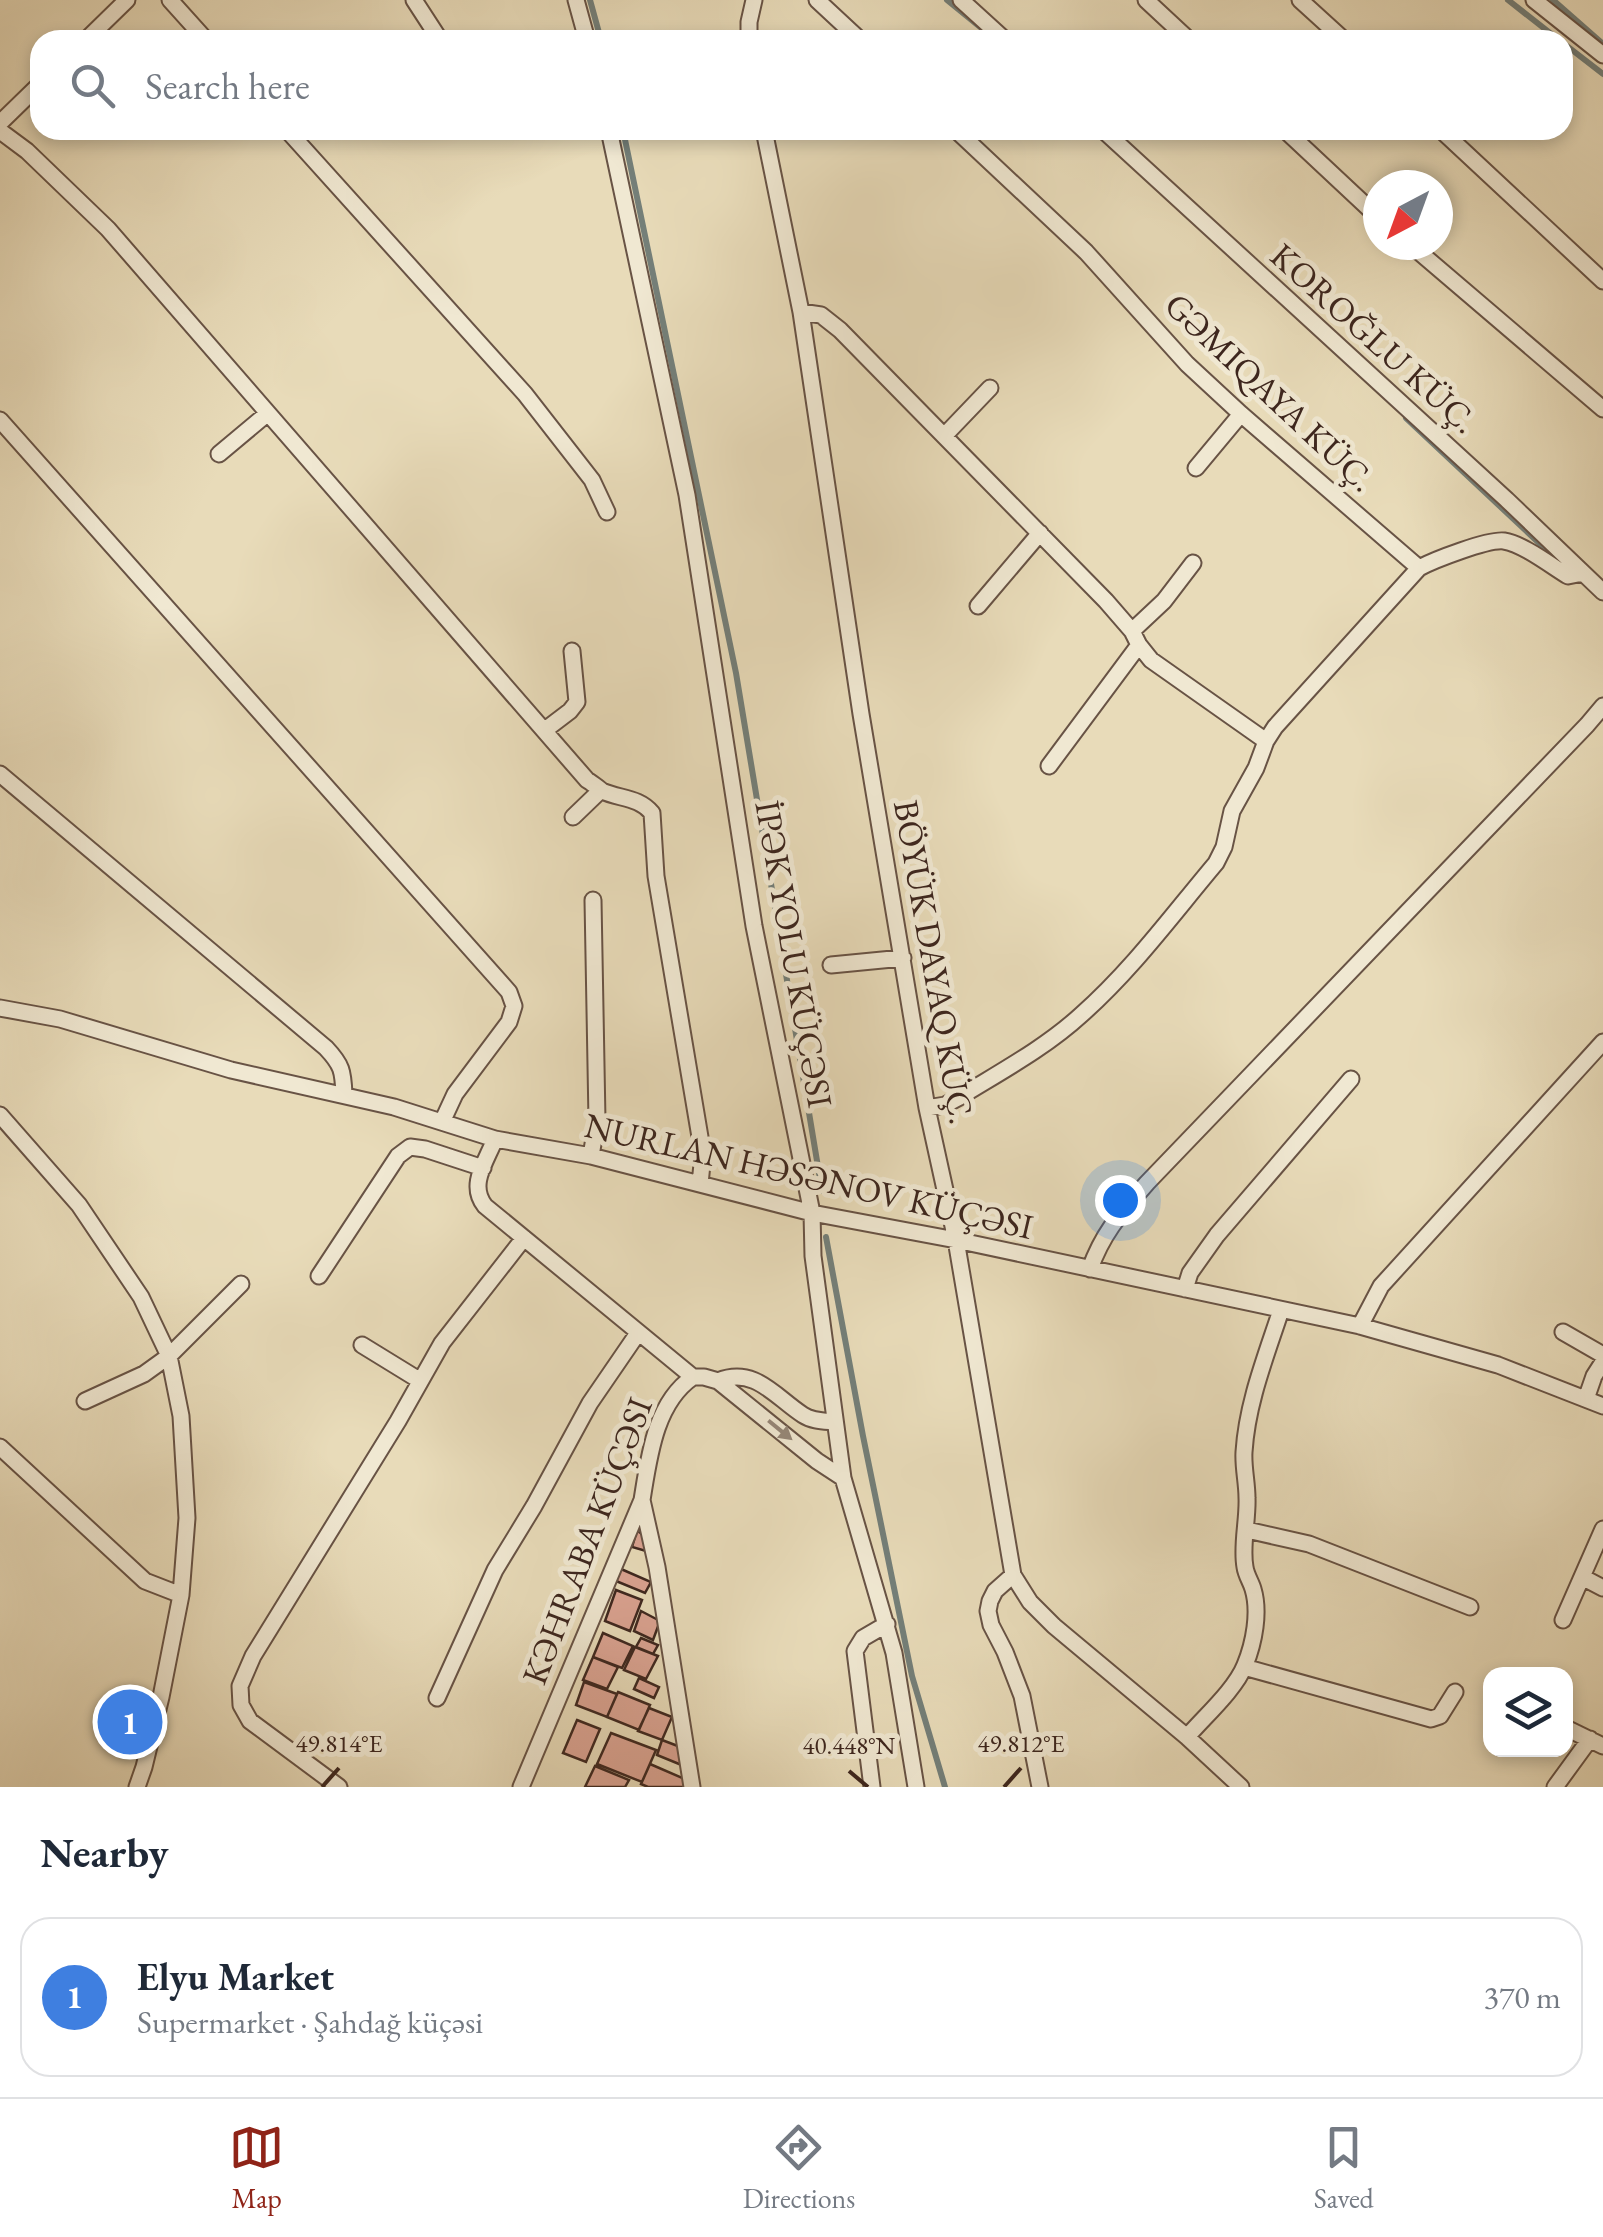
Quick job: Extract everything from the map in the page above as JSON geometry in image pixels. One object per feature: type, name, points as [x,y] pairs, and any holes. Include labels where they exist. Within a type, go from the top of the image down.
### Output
[{"type":"street","points":[[96,30],[127,0]]},
{"type":"street","points":[[170,0],[197,30]]},
{"type":"street","points":[[414,0],[434,30]]},
{"type":"street","points":[[576,0],[584,30]]},
{"type":"street","points":[[749,30],[754,0]]},
{"type":"street","points":[[817,0],[849,30]]},
{"type":"street","points":[[961,0],[994,30]]},
{"type":"street","points":[[1146,0],[1178,30]]},
{"type":"street","points":[[1300,0],[1333,30]]},
{"type":"street","points":[[1313,12],[1326,0]]},
{"type":"street","points":[[1534,0],[1571,30]]},
{"type":"street","points":[[1573,32],[1603,56]]},
{"type":"street","points":[[0,123],[30,94]]},
{"type":"street","points":[[0,131],[27,151],[108,229],[578,770],[601,790],[640,802],[652,813],[656,876],[700,1137],[700,1184]]},
{"type":"street","points":[[296,140],[525,394],[592,480],[607,512]]},
{"type":"street","name":"İPƏK YOLU KÜÇƏSI","points":[[611,140],[687,495],[754,926],[812,1213],[813,1256],[843,1478],[894,1653],[916,1787]]},
{"type":"street","name":"BÖYÜK DAYAQ KÜÇ.","points":[[766,140],[801,312],[860,714],[927,1108],[956,1240],[1014,1574]]},
{"type":"street","name":"GƏMIQAYA KÜÇ.","points":[[967,140],[1086,252],[1187,364],[1419,568]]},
{"type":"street","name":"KOROĞLU KÜÇ.","points":[[1114,140],[1508,500],[1603,592]]},
{"type":"street","points":[[1296,140],[1363,203]]},
{"type":"street","points":[[1451,140],[1603,281]]},
{"type":"street","points":[[1429,260],[1603,409]]},
{"type":"street","points":[[801,312],[821,316],[840,330],[1040,533],[1152,660],[1266,741]]},
{"type":"street","points":[[945,436],[990,388]]},
{"type":"street","points":[[219,454],[268,413]]},
{"type":"street","points":[[1196,468],[1241,414]]},
{"type":"street","points":[[0,420],[509,992],[514,1006],[510,1022],[455,1094],[442,1122]]},
{"type":"street","points":[[978,606],[1040,533]]},
{"type":"street","points":[[927,1108],[958,1098],[1042,1046],[1114,984],[1216,862],[1224,847],[1232,811],[1266,741],[1288,710],[1419,568],[1497,541],[1518,546],[1568,576],[1583,573]]},
{"type":"street","points":[[1049,766],[1136,638],[1193,563]]},
{"type":"street","points":[[545,730],[577,702],[572,652]]},
{"type":"street","points":[[1090,1269],[1109,1227],[1147,1183],[1603,706]]},
{"type":"street","points":[[0,774],[326,1048],[343,1072],[344,1094]]},
{"type":"street","points":[[573,817],[601,790]]},
{"type":"street","points":[[591,1156],[597,1120],[593,900]]},
{"type":"street","points":[[832,966],[903,958]]},
{"type":"street","name":"NURLAN HƏSƏNOV KÜÇƏSI","points":[[0,1008],[60,1019],[231,1070],[344,1094],[495,1139],[591,1156],[812,1213],[1360,1326],[1498,1365],[1603,1406]]},
{"type":"street","points":[[1360,1326],[1382,1286],[1603,1042]]},
{"type":"street","points":[[1185,1289],[1190,1274],[1217,1235],[1351,1079]]},
{"type":"street","points":[[0,1115],[79,1205],[140,1297],[169,1356],[182,1416],[187,1518],[181,1595],[161,1698],[137,1787]]},
{"type":"street","points":[[495,1139],[476,1187],[486,1206],[693,1378],[718,1381],[843,1478]]},
{"type":"street","points":[[318,1276],[398,1156],[410,1148],[484,1168]]},
{"type":"street","points":[[340,1787],[250,1721],[241,1704],[240,1686],[253,1656],[398,1422],[419,1380],[469,1306],[524,1238]]},
{"type":"street","points":[[86,1401],[144,1374],[169,1356],[240,1284]]},
{"type":"street","points":[[1187,1737],[1244,1667],[1255,1626],[1256,1602],[1245,1571],[1247,1496],[1243,1457],[1254,1394],[1281,1310]]},
{"type":"street","points":[[1564,1332],[1603,1355]]},
{"type":"street","points":[[437,1698],[494,1570],[590,1403],[638,1334]]},
{"type":"street","points":[[362,1345],[419,1380]]},
{"type":"street","points":[[1586,1399],[1603,1362]]},
{"type":"street","points":[[718,1381],[736,1376],[752,1379],[768,1386],[804,1416],[834,1422]]},
{"type":"street","name":"KƏHRABA KÜÇƏSI","points":[[522,1787],[642,1500],[660,1420],[682,1385],[693,1378]]},
{"type":"street","points":[[0,1447],[145,1582],[181,1595]]},
{"type":"street","points":[[642,1500],[657,1568],[692,1787]]},
{"type":"street","points":[[1564,1620],[1603,1529]]},
{"type":"street","points":[[1246,1530],[1309,1544],[1470,1607]]},
{"type":"street","points":[[1040,1787],[1022,1696],[988,1610],[995,1591],[1014,1574],[1030,1602],[1054,1626],[1241,1787]]},
{"type":"street","points":[[1582,1576],[1603,1588]]},
{"type":"street","points":[[872,1787],[855,1651],[864,1638],[886,1624]]},
{"type":"street","points":[[1244,1667],[1431,1720],[1440,1716],[1455,1692]]},
{"type":"street","points":[[1555,1787],[1596,1742],[1573,1731]]},
{"type":"building","points":[[637,1530],[643,1535],[646,1551],[632,1547]]},
{"type":"building","points":[[621,1569],[651,1582],[645,1593],[616,1581]]},
{"type":"building","points":[[616,1590],[642,1600],[630,1631],[605,1621]]},
{"type":"building","points":[[641,1611],[660,1621],[653,1640],[634,1631]]},
{"type":"building","points":[[603,1633],[633,1646],[622,1668],[593,1657]]},
{"type":"building","points":[[641,1638],[658,1645],[653,1654],[636,1647]]},
{"type":"building","points":[[635,1647],[658,1656],[646,1679],[624,1670]]},
{"type":"building","points":[[593,1657],[618,1667],[607,1689],[583,1680]]},
{"type":"building","points":[[639,1678],[659,1687],[654,1698],[634,1689]]},
{"type":"building","points":[[584,1682],[617,1694],[607,1717],[576,1705]]},
{"type":"building","points":[[618,1692],[650,1705],[639,1730],[607,1717]]},
{"type":"building","points":[[649,1708],[672,1717],[662,1740],[638,1731]]},
{"type":"building","points":[[577,1720],[600,1729],[586,1762],[563,1753]]},
{"type":"building","points":[[611,1733],[656,1750],[642,1782],[597,1764]]},
{"type":"building","points":[[662,1740],[683,1748],[684,1766],[657,1755]]},
{"type":"building","points":[[650,1764],[687,1780],[687,1787],[641,1784]]},
{"type":"building","points":[[595,1766],[629,1780],[625,1787],[585,1787]]},
{"type":"waterway","points":[[590,0],[598,30]]},
{"type":"waterway","points":[[947,0],[984,30]]},
{"type":"waterway","points":[[1508,0],[1546,30]]},
{"type":"waterway","points":[[1553,0],[1603,44]]},
{"type":"waterway","points":[[1573,51],[1603,74]]},
{"type":"waterway","points":[[625,140],[736,673],[822,1191]]},
{"type":"waterway","points":[[1406,418],[1554,557]]},
{"type":"waterway","points":[[826,1237],[912,1676],[945,1787]]},
{"type":"place","name":"Elyu Market","points":[[130,1722]]}]
